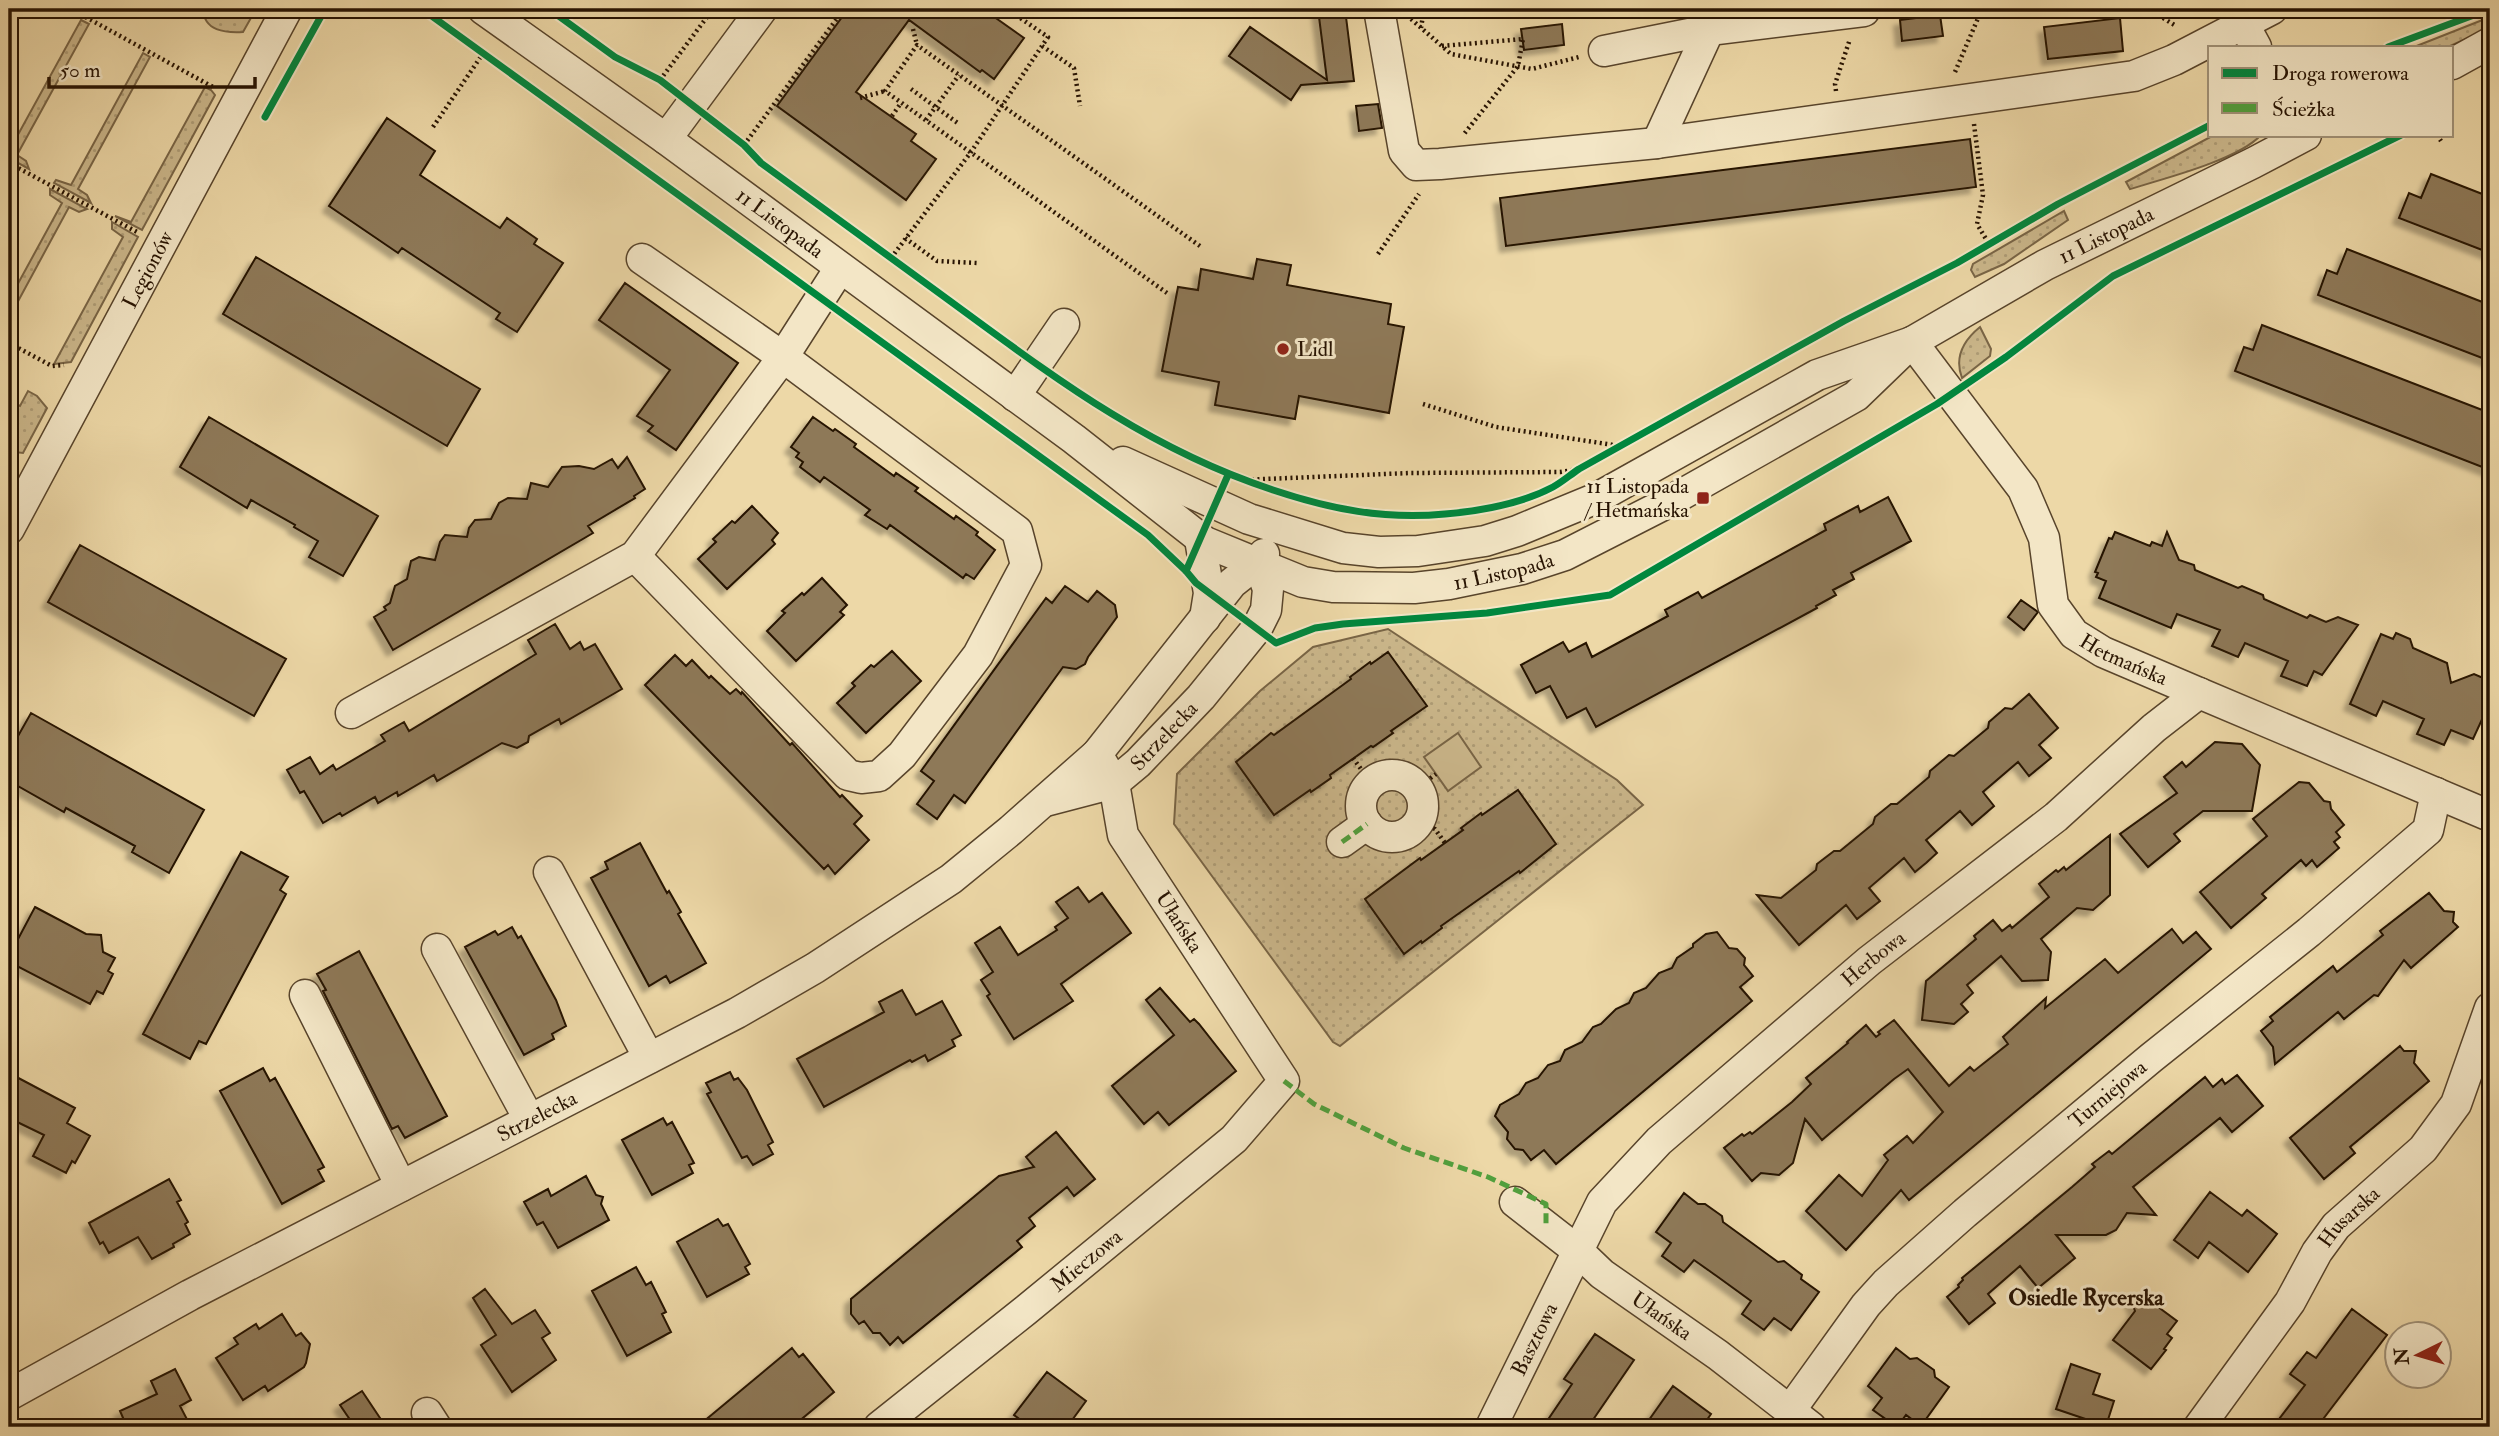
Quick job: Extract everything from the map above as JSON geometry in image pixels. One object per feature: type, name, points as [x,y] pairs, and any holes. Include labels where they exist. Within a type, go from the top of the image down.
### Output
[{"type":"street","name":"Legionów","points":[[9,530],[287,9]]},
{"type":"street","name":"11 Listopada","points":[[483,9],[666,139],[1074,439],[1200,539],[1303,582],[1333,587],[1415,588],[1522,569],[1565,555],[1663,505],[1856,396],[1912,342]]},
{"type":"street","points":[[666,139],[762,9]]},
{"type":"street","points":[[1393,12],[1404,151],[1416,164],[1440,164],[1657,143],[2134,76],[2206,44],[2250,36],[2272,9]]},
{"type":"street","points":[[1604,51],[1709,30],[1862,12]]},
{"type":"street","points":[[1657,143],[1709,30]]},
{"type":"street","points":[[2454,63],[2490,43]]},
{"type":"street","name":"11 Listopada","points":[[1074,439],[1206,501],[1273,528],[1343,548],[1378,552],[1418,551],[1485,541],[1517,531],[1597,498],[1816,375],[1912,342],[2045,265],[2229,175],[2302,136]]},
{"type":"street","points":[[635,556],[848,775],[861,778],[879,776],[902,755],[978,655],[1026,565],[1017,531],[783,357],[642,259]]},
{"type":"street","points":[[351,713],[635,556],[783,357],[840,268]]},
{"type":"street","points":[[1015,397],[1065,324]]},
{"type":"street","name":"Hetmańska","points":[[1912,342],[2023,489],[2044,538],[2053,605],[2074,634],[2104,652],[2490,816]]},
{"type":"street","points":[[1260,566],[1273,528]]},
{"type":"street","points":[[1200,539],[1209,593],[1205,619]]},
{"type":"street","name":"Strzelecka","points":[[9,1395],[190,1295],[737,1013],[815,968],[951,879],[1097,754],[1232,583],[1251,568],[1260,566],[1266,579],[1268,600],[1257,628]]},
{"type":"street","name":"Strzelecka","points":[[1042,802],[1114,783],[1138,763],[1201,697],[1257,628],[1285,601],[1304,593],[1333,587]]},
{"type":"street","name":"Herbowa","points":[[1578,1251],[1602,1202],[1659,1141],[1869,961],[2056,817],[2154,728],[2199,693]]},
{"type":"street","name":"Ułańska","points":[[1097,754],[1114,783],[1123,835],[1284,1081]]},
{"type":"street","points":[[1398,775],[1410,780],[1426,781],[1418,822],[1403,835],[1377,833],[1367,824],[1361,805],[1364,792],[1371,783],[1384,776],[1398,775]]},
{"type":"street","name":"Turniejowa","points":[[1800,1420],[1866,1305],[1886,1283],[1985,1196],[2309,932],[2428,830],[2436,793]]},
{"type":"street","points":[[1342,842],[1367,824]]},
{"type":"street","points":[[548,872],[649,1058]]},
{"type":"street","points":[[437,949],[528,1119]]},
{"type":"street","points":[[305,995],[401,1186]]},
{"type":"street","name":"Husarska","points":[[2199,1427],[2290,1303],[2317,1252],[2336,1226],[2423,1149],[2456,1104],[2490,1008]]},
{"type":"street","name":"Mieczowa","points":[[879,1427],[1234,1139],[1284,1081]]},
{"type":"street","name":"Ułańska","points":[[1515,1202],[1578,1251],[1602,1274],[1718,1355],[1800,1420]]},
{"type":"street","name":"Basztowa","points":[[1491,1427],[1578,1251]]},
{"type":"path","points":[[71,9],[216,90]]},
{"type":"path","points":[[660,80],[713,9]]},
{"type":"path","points":[[744,145],[844,9]]},
{"type":"path","points":[[891,258],[971,152],[1048,37],[1007,9]]},
{"type":"path","points":[[1421,28],[1424,9]]},
{"type":"path","points":[[1982,9],[1956,101],[1983,195],[1977,224],[1989,244]]},
{"type":"path","points":[[2133,9],[2137,13],[2155,13],[2206,44]]},
{"type":"path","points":[[1393,12],[1421,28],[1451,54],[1532,69],[1604,51]]},
{"type":"path","points":[[1835,84],[1862,12]]},
{"type":"path","points":[[914,29],[917,46],[1200,246]]},
{"type":"path","points":[[1442,46],[1522,39],[1518,66]]},
{"type":"path","points":[[474,45],[495,61]]},
{"type":"path","points":[[860,98],[885,90],[917,46]]},
{"type":"path","points":[[1042,46],[1074,68],[1080,106]]},
{"type":"path","points":[[433,127],[484,52]]},
{"type":"path","points":[[926,120],[959,75]]},
{"type":"path","points":[[911,89],[959,124]]},
{"type":"path","points":[[885,90],[1167,293]]},
{"type":"path","points":[[892,116],[901,103]]},
{"type":"path","points":[[2438,136],[2441,141]]},
{"type":"path","points":[[9,163],[144,236]]},
{"type":"path","points":[[905,238],[937,261],[977,263]]},
{"type":"path","points":[[9,343],[52,366],[75,364]]},
{"type":"path","points":[[1423,404],[1496,427],[1620,446]]},
{"type":"path","points":[[1241,480],[1409,473],[1560,472],[1579,469]]},
{"type":"path","points":[[1561,481],[1579,469]]},
{"type":"path","points":[[1241,480],[1269,489]]},
{"type":"path","points":[[1353,758],[1371,783]]},
{"type":"path","points":[[1418,822],[1435,829],[1445,843]]},
{"type":"shaded area","points":[[203,9],[256,9],[243,32],[236,32],[211,26]]},
{"type":"shaded area","points":[[2490,17],[2490,28],[2450,46],[2417,46]]},
{"type":"shaded area","points":[[81,20],[89,24],[17,155],[26,161],[29,169],[9,158],[9,151]]},
{"type":"shaded area","points":[[143,53],[150,57],[78,189],[87,195],[91,203],[54,183],[56,180],[71,185]]},
{"type":"shaded area","points":[[205,87],[215,95],[142,230],[115,216],[131,222]]},
{"type":"shaded area","points":[[2212,136],[2260,136],[2235,153],[2180,174],[2130,189],[2126,182]]},
{"type":"shaded area","points":[[50,189],[87,209],[79,212],[69,207],[9,318],[9,300],[62,203],[50,195]]},
{"type":"shaded area","points":[[2064,211],[2068,220],[2004,264],[1975,277],[1971,270],[1973,264]]},
{"type":"shaded area","points":[[112,222],[138,237],[71,362],[54,364],[123,237],[112,229]]},
{"type":"shaded area","points":[[1980,327],[1991,349],[1990,356],[1962,378],[1959,363],[1962,350],[1969,337]]},
{"type":"shaded area","points":[[28,391],[37,396],[47,408],[23,453],[14,452],[16,448],[9,443],[9,401],[20,406]]},
{"type":"shaded area","points":[[1388,629],[1617,780],[1643,805],[1340,1046],[1333,1042],[1174,824],[1177,774],[1260,691],[1313,647]]},
{"type":"shaded area","points":[[1458,733],[1481,767],[1448,791],[1424,757]]},
{"type":"building","points":[[848,9],[983,9],[1024,38],[994,79],[982,70],[980,72],[909,20],[856,92],[916,134],[911,141],[936,159],[906,200],[777,106]]},
{"type":"building","points":[[1318,9],[1345,9],[1354,81],[1301,85],[1291,100],[1229,56],[1250,27],[1327,80]]},
{"type":"building","points":[[1940,15],[1943,36],[1902,41],[1900,20]]},
{"type":"building","points":[[2120,18],[2123,51],[2048,59],[2044,27]]},
{"type":"building","points":[[1562,24],[1564,45],[1524,50],[1521,29]]},
{"type":"building","points":[[1378,104],[1382,128],[1359,131],[1356,106]]},
{"type":"building","points":[[387,118],[435,151],[420,175],[500,228],[507,218],[537,239],[534,244],[563,263],[517,332],[496,319],[500,313],[402,248],[398,253],[329,206]]},
{"type":"building","points":[[1970,139],[1976,187],[1506,246],[1500,198]]},
{"type":"building","points":[[2431,174],[2490,197],[2490,253],[2399,218],[2409,193],[2421,198]]},
{"type":"building","points":[[2347,249],[2490,305],[2490,361],[2318,295],[2327,270],[2337,274]]},
{"type":"building","points":[[256,257],[480,389],[447,446],[223,314]]},
{"type":"building","name":"Lidl","points":[[1257,259],[1291,265],[1287,285],[1391,304],[1388,324],[1404,327],[1389,413],[1299,396],[1295,419],[1215,405],[1219,382],[1162,371],[1178,287],[1198,290],[1201,269],[1253,279]]},
{"type":"building","points":[[625,283],[738,363],[676,450],[648,431],[653,426],[637,416],[670,370],[599,320]]},
{"type":"building","points":[[2262,325],[2490,413],[2490,470],[2235,371],[2244,347],[2253,350]]},
{"type":"building","points":[[209,417],[378,516],[343,576],[309,557],[318,541],[294,527],[295,525],[251,500],[247,508],[180,467]]},
{"type":"building","points":[[813,417],[856,444],[854,447],[894,476],[896,473],[918,488],[915,491],[954,519],[956,516],[978,532],[976,535],[995,550],[974,579],[966,574],[963,578],[890,525],[887,529],[865,515],[870,510],[824,477],[820,482],[800,467],[803,462],[796,457],[799,453],[791,447]]},
{"type":"building","points":[[627,457],[645,489],[634,496],[635,498],[588,526],[593,533],[393,650],[374,617],[386,610],[384,607],[390,603],[395,586],[407,579],[411,561],[419,557],[435,560],[445,535],[467,537],[475,520],[491,519],[499,503],[508,498],[527,499],[531,483],[548,487],[562,467],[594,469],[612,459],[618,468]]},
{"type":"building","points":[[1888,497],[1911,541],[1851,573],[1854,579],[1833,590],[1836,595],[1816,606],[1817,608],[1596,727],[1586,708],[1567,718],[1550,686],[1536,693],[1521,665],[1563,642],[1569,652],[1586,643],[1592,657],[1668,616],[1665,610],[1698,592],[1702,598],[1826,530],[1824,524],[1858,506],[1860,512]]},
{"type":"building","points":[[752,506],[778,533],[772,540],[775,544],[727,589],[698,559],[716,542],[713,539]]},
{"type":"building","points":[[2115,532],[2150,546],[2152,542],[2162,546],[2167,532],[2179,560],[2194,565],[2195,570],[2263,595],[2264,599],[2307,618],[2310,615],[2326,622],[2338,617],[2358,625],[2322,675],[2314,671],[2307,686],[2281,676],[2288,661],[2245,643],[2238,657],[2212,646],[2220,630],[2177,614],[2171,628],[2099,598],[2106,581],[2096,577],[2098,573],[2095,572],[2109,538],[2112,539]]},
{"type":"building","points":[[80,545],[286,659],[254,716],[48,602]]},
{"type":"building","points":[[822,578],[847,605],[840,612],[844,615],[796,661],[767,631],[785,613],[782,611]]},
{"type":"building","points":[[1065,586],[1088,602],[1097,591],[1115,605],[1117,617],[1085,664],[1076,669],[1063,667],[965,803],[954,795],[937,819],[917,804],[934,781],[921,771],[1046,598],[1052,603]]},
{"type":"building","points":[[2021,600],[2038,612],[2024,630],[2008,617]]},
{"type":"building","points":[[555,624],[570,649],[580,642],[584,650],[595,644],[622,689],[561,724],[559,719],[529,736],[528,742],[517,748],[502,743],[437,781],[434,775],[398,796],[397,792],[378,803],[375,797],[342,816],[340,813],[323,823],[304,791],[300,793],[287,770],[310,757],[320,774],[333,765],[336,770],[385,741],[381,735],[404,722],[409,731],[536,654],[528,640]]},
{"type":"building","points":[[2396,633],[2410,639],[2413,648],[2447,663],[2451,683],[2474,674],[2490,681],[2490,702],[2473,739],[2451,730],[2444,745],[2417,734],[2424,719],[2383,701],[2376,716],[2350,704],[2381,634],[2393,639]]},
{"type":"building","points":[[892,651],[921,681],[866,733],[837,703],[855,686],[852,683],[871,665],[874,667]]},
{"type":"building","points":[[1388,652],[1427,706],[1391,731],[1393,733],[1330,775],[1331,778],[1274,815],[1236,762],[1271,733],[1274,735],[1370,662],[1371,664]]},
{"type":"building","points":[[675,655],[686,666],[692,660],[730,694],[736,689],[741,694],[742,692],[840,797],[842,795],[862,816],[854,824],[869,840],[835,874],[828,865],[824,869],[645,685]]},
{"type":"building","points":[[2029,694],[2058,728],[2039,745],[2051,758],[2029,776],[2018,762],[1983,792],[1994,806],[1972,825],[1960,811],[1926,840],[1937,853],[1926,863],[1915,872],[1904,858],[1869,888],[1880,901],[1857,919],[1846,905],[1799,945],[1757,895],[1781,898],[1816,870],[1817,864],[1834,851],[1840,851],[1873,824],[1875,817],[1891,804],[1897,804],[1929,777],[1930,771],[1949,755],[1954,756],[1988,728],[1989,722],[2005,708],[2012,709]]},
{"type":"building","points":[[31,713],[204,810],[169,873],[132,852],[135,846],[66,808],[64,812],[9,781],[9,752]]},
{"type":"building","points":[[2215,742],[2242,744],[2260,765],[2252,811],[2203,811],[2174,834],[2180,841],[2148,867],[2120,834],[2177,793],[2164,777],[2182,762],[2186,767]]},
{"type":"building","points":[[2299,782],[2309,783],[2324,801],[2330,802],[2331,809],[2344,825],[2336,832],[2340,837],[2334,842],[2339,848],[2317,867],[2312,860],[2306,866],[2301,860],[2262,894],[2266,898],[2231,928],[2200,892],[2267,836],[2253,819]]},
{"type":"building","points":[[1518,790],[1556,844],[1520,873],[1519,871],[1404,954],[1365,899],[1463,830],[1461,828],[1481,813],[1482,815]]},
{"type":"building","points":[[2110,835],[2110,895],[2093,910],[2077,908],[2041,939],[2051,952],[2048,980],[2022,981],[2001,956],[1967,985],[1973,993],[1961,1004],[1968,1012],[1954,1024],[1922,1020],[1926,981],[1976,939],[1974,936],[1993,920],[2002,931],[2010,925],[2012,928],[2049,897],[2039,884],[2056,870],[2058,872],[2064,867],[2066,870]]},
{"type":"building","points":[[640,843],[667,893],[669,891],[681,912],[678,914],[706,963],[670,983],[666,976],[649,986],[591,878],[608,869],[605,862]]},
{"type":"building","points":[[241,852],[288,877],[280,890],[286,894],[206,1044],[199,1041],[190,1059],[143,1034]]},
{"type":"building","points":[[1078,887],[1089,902],[1102,893],[1131,933],[1061,984],[1073,1001],[1014,1039],[987,996],[990,994],[981,980],[993,972],[975,943],[1000,927],[1018,955],[1057,930],[1055,927],[1068,918],[1056,902]]},
{"type":"building","points":[[2429,893],[2444,911],[2454,912],[2453,922],[2458,927],[2411,968],[2404,960],[2378,996],[2374,995],[2344,1019],[2338,1012],[2275,1064],[2273,1047],[2261,1031],[2273,1021],[2270,1017],[2333,966],[2337,972],[2383,935],[2380,931]]},
{"type":"building","points":[[35,907],[86,934],[101,935],[103,952],[115,958],[108,971],[113,974],[103,994],[97,991],[90,1004],[9,962],[9,956]]},
{"type":"building","points":[[512,927],[518,938],[521,936],[556,1000],[566,1026],[552,1034],[554,1039],[524,1055],[465,947],[495,931],[498,935]]},
{"type":"building","points":[[2172,929],[2183,943],[2196,932],[2211,949],[1909,1200],[1901,1190],[1846,1250],[1806,1211],[1839,1175],[1862,1196],[1888,1160],[1884,1155],[1907,1136],[1913,1143],[1943,1112],[1908,1069],[1822,1140],[1805,1119],[1793,1163],[1779,1175],[1761,1173],[1752,1181],[1724,1148],[1742,1134],[1752,1134],[1792,1102],[1811,1084],[1806,1078],[1866,1025],[1876,1037],[1880,1034],[1878,1032],[1894,1020],[1949,1086],[1970,1067],[1974,1071],[2008,1044],[2003,1037],[2046,998],[2045,1008],[2105,959],[2118,973]]},
{"type":"building","points":[[1717,932],[1729,948],[1737,949],[1745,958],[1744,965],[1753,976],[1740,987],[1752,1001],[1556,1164],[1544,1150],[1531,1160],[1523,1150],[1515,1149],[1507,1139],[1508,1132],[1495,1116],[1500,1105],[1519,1094],[1526,1083],[1538,1078],[1548,1065],[1560,1061],[1565,1050],[1582,1042],[1593,1027],[1601,1024],[1616,1009],[1629,1003],[1634,993],[1646,988],[1659,973],[1672,968],[1677,958],[1693,947],[1693,944],[1706,934]]},
{"type":"building","points":[[359,951],[447,1116],[405,1138],[398,1126],[392,1129],[317,974]]},
{"type":"building","points":[[1160,988],[1190,1022],[1194,1019],[1199,1024],[1236,1071],[1169,1125],[1158,1112],[1144,1124],[1112,1086],[1174,1035],[1146,1000]]},
{"type":"building","points":[[902,990],[916,1015],[942,1001],[961,1035],[952,1040],[955,1046],[928,1061],[925,1055],[912,1062],[910,1060],[824,1107],[797,1059],[884,1012],[879,1002]]},
{"type":"building","points":[[2400,1046],[2404,1051],[2416,1051],[2414,1063],[2429,1081],[2350,1147],[2355,1153],[2324,1179],[2290,1138]]},
{"type":"building","points":[[263,1068],[270,1081],[275,1078],[324,1167],[318,1170],[324,1181],[282,1204],[220,1091]]},
{"type":"building","points":[[730,1072],[734,1080],[738,1078],[747,1090],[773,1142],[768,1145],[773,1154],[753,1165],[747,1156],[742,1158],[707,1094],[711,1092],[706,1083]]},
{"type":"building","points":[[9,1073],[75,1108],[67,1123],[90,1136],[75,1163],[72,1161],[66,1173],[33,1156],[44,1135],[9,1118]]},
{"type":"building","points":[[2237,1075],[2263,1106],[2232,1132],[2220,1118],[2133,1187],[2156,1215],[2127,1213],[2116,1230],[2106,1235],[2056,1235],[2075,1258],[2038,1288],[2020,1266],[1988,1294],[1995,1303],[1969,1324],[1947,1297],[1959,1287],[1962,1278],[2095,1167],[2092,1164],[2109,1151],[2112,1154],[2205,1077],[2213,1087],[2222,1079],[2225,1084]]},
{"type":"building","points":[[663,1118],[667,1125],[672,1122],[694,1163],[689,1165],[693,1173],[652,1195],[622,1140]]},
{"type":"building","points":[[1056,1132],[1095,1179],[1074,1196],[1067,1187],[1029,1218],[1035,1226],[1017,1241],[1022,1247],[903,1343],[898,1337],[890,1345],[880,1333],[873,1333],[864,1321],[859,1324],[851,1314],[851,1299],[999,1176],[1034,1167],[1026,1157]]},
{"type":"building","points":[[586,1176],[596,1195],[603,1197],[601,1204],[609,1220],[558,1248],[543,1222],[537,1225],[524,1202],[548,1189],[551,1196]]},
{"type":"building","points":[[169,1179],[181,1200],[177,1202],[188,1222],[185,1224],[190,1234],[152,1259],[138,1237],[109,1253],[103,1242],[100,1244],[89,1223]]},
{"type":"building","points":[[2210,1192],[2242,1216],[2247,1210],[2277,1234],[2248,1272],[2209,1242],[2198,1258],[2174,1240]]},
{"type":"building","points":[[1684,1193],[1698,1204],[1705,1204],[1722,1216],[1723,1222],[1778,1262],[1784,1261],[1802,1275],[1801,1279],[1819,1292],[1791,1330],[1774,1318],[1764,1330],[1742,1314],[1751,1301],[1718,1277],[1694,1260],[1684,1272],[1662,1256],[1671,1243],[1656,1232]]},
{"type":"building","points":[[718,1219],[723,1226],[728,1224],[750,1264],[745,1267],[749,1274],[707,1297],[677,1242]]},
{"type":"building","points":[[636,1267],[646,1285],[651,1282],[666,1312],[662,1314],[671,1332],[627,1356],[592,1291]]},
{"type":"building","points":[[485,1289],[512,1324],[535,1310],[550,1333],[542,1338],[556,1360],[512,1392],[481,1345],[496,1335],[473,1298]]},
{"type":"building","points":[[2130,1297],[2150,1301],[2177,1321],[2167,1334],[2172,1338],[2164,1349],[2166,1350],[2151,1369],[2113,1340],[2135,1311]]},
{"type":"building","points":[[2352,1309],[2384,1333],[2384,1339],[2317,1427],[2273,1427],[2305,1385],[2290,1374],[2307,1352],[2316,1358]]},
{"type":"building","points":[[282,1314],[296,1336],[301,1333],[310,1344],[306,1363],[268,1391],[265,1386],[243,1400],[216,1358],[238,1344],[234,1338],[256,1324],[259,1329]]},
{"type":"building","points":[[1595,1334],[1634,1360],[1588,1427],[1543,1427],[1572,1384],[1564,1379]]},
{"type":"building","points":[[792,1348],[799,1357],[803,1354],[834,1392],[792,1427],[697,1427]]},
{"type":"building","points":[[1896,1348],[1910,1359],[1917,1358],[1934,1370],[1935,1377],[1949,1387],[1921,1426],[1906,1415],[1897,1427],[1873,1410],[1882,1398],[1868,1386]]},
{"type":"building","points":[[2071,1364],[2100,1374],[2093,1394],[2114,1401],[2106,1426],[2056,1409]]},
{"type":"building","points":[[175,1369],[191,1400],[180,1406],[191,1427],[127,1427],[120,1411],[157,1394],[151,1381]]},
{"type":"building","points":[[1047,1372],[1086,1401],[1067,1427],[1030,1427],[1014,1415]]},
{"type":"building","points":[[1673,1386],[1711,1414],[1702,1427],[1644,1427]]},
{"type":"building","points":[[362,1391],[386,1427],[355,1427],[340,1405]]},
{"type":"marked path","points":[[1342,842],[1367,824]]},
{"type":"marked path","points":[[1284,1081],[1314,1104],[1404,1148],[1488,1177],[1546,1204],[1546,1226]]},
{"type":"cycle path","points":[[265,117],[325,9]]},
{"type":"cycle path","points":[[422,9],[1148,535],[1196,583],[1276,643],[1315,628],[1487,613],[1610,595],[1937,404],[2006,357],[2113,276],[2399,136]]},
{"type":"cycle path","points":[[549,9],[615,57],[660,80],[744,145],[761,163],[1027,357],[1104,409],[1185,454],[1228,473],[1315,503],[1379,514],[1423,515],[1472,511],[1500,506],[1541,493],[1579,469],[1844,321],[1957,263],[2058,204],[2208,126]]},
{"type":"cycle path","points":[[2391,46],[2490,9]]},
{"type":"cycle path","points":[[1186,571],[1228,475]]},
{"type":"place","name":"Lidl","points":[[1283,349]]},
{"type":"place","name":"11 Listopada / Hetmańska","points":[[1703,498]]},
{"type":"district","name":"Osiedle Rycerska","points":[[2086,1297]]}]
